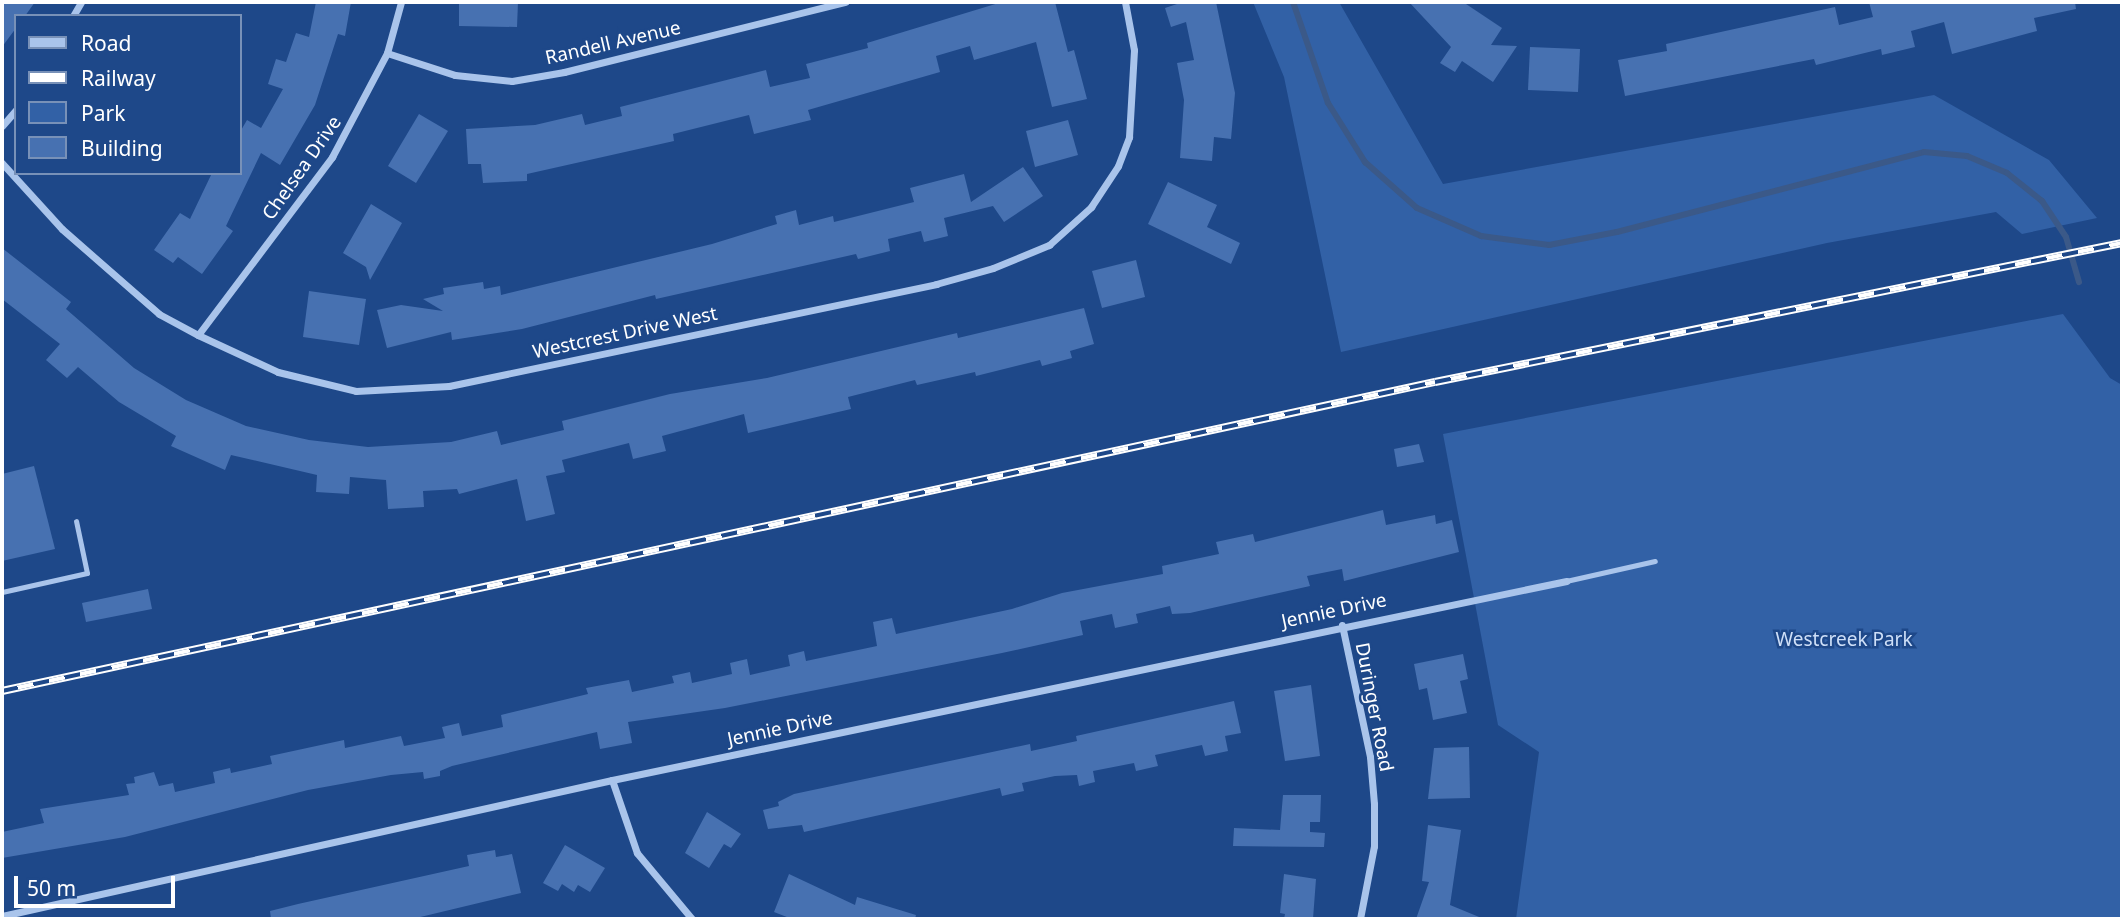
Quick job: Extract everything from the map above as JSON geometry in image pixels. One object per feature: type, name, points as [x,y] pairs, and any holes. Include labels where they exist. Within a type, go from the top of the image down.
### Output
[{"type":"street","name":"Chelsea Drive","points":[[198,335],[332,157],[387,53],[401,2]]},
{"type":"street","name":"Randell Avenue","points":[[387,53],[455,75],[512,81],[564,72],[845,2]]},
{"type":"street","name":"Westcrest Drive West","points":[[2,163],[72,237],[159,313],[198,335],[302,380],[356,391],[401,391],[449,386],[993,268],[1049,245],[1091,207],[1118,166],[1129,137],[1135,78],[1125,2]]},
{"type":"street","points":[[2,125],[14,112]]},
{"type":"street","name":"Jennie Drive","points":[[2,916],[612,780],[1342,625],[1566,581]]},
{"type":"street","name":"Duringer Road","points":[[1342,625],[1370,757],[1374,804],[1374,846],[1360,919]]},
{"type":"street","points":[[612,780],[637,853],[692,919]]},
{"type":"lane","points":[[2,592],[87,573],[76,521]]},
{"type":"lane","points":[[1566,581],[1655,561]]},
{"type":"green space","points":[[1253,2],[1339,2],[1443,184],[1934,95],[2049,160],[2097,218],[2022,234],[1996,212],[1827,243],[1341,352],[1284,77]]},
{"type":"green space","name":"Westcreek Park","points":[[2063,314],[2110,378],[2122,385],[2122,919],[1516,919],[1539,752],[1498,725],[1443,434]]},
{"type":"building","points":[[2,2],[35,2],[26,14],[14,14],[14,31],[2,47]]},
{"type":"building","points":[[316,2],[351,2],[345,36],[338,34],[315,105],[280,165],[261,153],[226,226],[233,231],[202,274],[178,257],[173,263],[154,250],[180,213],[190,219],[211,175],[242,175],[242,129],[247,120],[261,128],[283,89],[268,84],[276,59],[286,62],[296,33],[309,37]]},
{"type":"building","points":[[459,2],[518,2],[517,27],[459,26]]},
{"type":"building","points":[[1002,2],[1055,2],[1068,52],[1074,50],[1087,99],[1052,107],[1036,42],[974,60],[970,46],[936,56],[940,72],[808,110],[811,120],[754,134],[749,115],[673,134],[674,141],[527,174],[527,181],[483,183],[481,164],[468,164],[466,129],[535,125],[582,114],[585,125],[622,116],[620,107],[766,70],[770,87],[810,78],[806,64],[868,48],[867,43]]},
{"type":"building","points":[[1183,2],[1216,2],[1235,93],[1231,139],[1214,137],[1212,161],[1180,158],[1184,100],[1177,63],[1194,60],[1186,22],[1171,27],[1165,8]]},
{"type":"building","points":[[1409,2],[1463,2],[1502,28],[1491,45],[1517,46],[1493,82],[1462,61],[1455,72],[1440,63],[1451,47]]},
{"type":"building","points":[[1869,2],[2075,2],[2076,9],[2034,18],[2037,31],[1952,54],[1944,22],[1911,31],[1915,47],[1882,55],[1881,49],[1816,65],[1814,59],[1625,96],[1618,60],[1667,51],[1666,44],[1835,7],[1839,25],[1873,17]]},
{"type":"building","points":[[1530,47],[1580,49],[1578,92],[1528,90]]},
{"type":"building","points":[[419,114],[448,131],[416,183],[388,166]]},
{"type":"building","points":[[1068,120],[1078,155],[1035,167],[1026,131]]},
{"type":"building","points":[[1023,167],[1043,196],[1004,222],[993,206],[944,218],[948,236],[924,242],[921,231],[888,239],[890,251],[858,259],[856,254],[656,299],[655,295],[522,329],[452,340],[451,332],[387,348],[377,310],[401,305],[443,311],[423,299],[444,294],[443,288],[483,282],[484,289],[500,286],[501,295],[712,244],[777,224],[775,216],[796,210],[799,225],[833,216],[834,222],[914,202],[910,188],[964,174],[971,202]]},
{"type":"building","points":[[1168,182],[1217,205],[1207,227],[1240,243],[1231,264],[1148,224]]},
{"type":"building","points":[[371,204],[402,223],[370,280],[366,267],[343,253]]},
{"type":"building","points":[[2,248],[71,302],[66,309],[134,368],[186,400],[246,426],[309,440],[368,447],[451,442],[497,431],[501,445],[564,430],[562,421],[670,394],[767,378],[957,333],[958,338],[1084,308],[1094,344],[1070,351],[1072,358],[1042,366],[1040,360],[976,376],[975,372],[917,385],[915,380],[848,397],[851,409],[748,433],[744,414],[662,436],[666,451],[633,459],[629,443],[562,460],[565,472],[546,476],[555,514],[526,521],[517,479],[459,494],[457,489],[423,491],[424,507],[388,509],[386,480],[350,477],[349,494],[316,492],[317,475],[231,455],[225,470],[171,446],[176,436],[119,402],[78,367],[67,378],[46,360],[60,344],[2,299]]},
{"type":"building","points":[[1136,260],[1145,297],[1102,308],[1092,271]]},
{"type":"building","points":[[309,291],[366,299],[359,345],[303,337]]},
{"type":"building","points":[[1419,444],[1424,462],[1397,467],[1394,449]]},
{"type":"building","points":[[34,466],[55,549],[2,561],[2,474]]},
{"type":"building","points":[[1383,510],[1386,525],[1435,515],[1436,524],[1452,520],[1459,552],[1344,581],[1342,569],[1307,576],[1310,586],[1190,613],[1172,614],[1170,606],[1136,614],[1138,623],[1115,628],[1112,614],[1080,621],[1083,635],[725,708],[628,722],[632,743],[600,749],[597,732],[452,766],[440,771],[440,776],[424,779],[423,772],[391,775],[308,790],[125,837],[2,858],[2,832],[44,823],[40,809],[129,795],[126,784],[135,783],[134,777],[154,772],[159,786],[173,783],[175,792],[215,783],[213,772],[230,768],[231,773],[272,764],[270,756],[344,740],[345,748],[401,736],[404,746],[445,738],[442,727],[459,723],[462,736],[503,727],[501,715],[588,694],[586,688],[629,680],[632,692],[674,683],[672,676],[690,672],[692,683],[732,674],[730,663],[747,659],[750,675],[790,666],[788,655],[804,651],[806,661],[877,646],[873,622],[892,618],[896,634],[1012,609],[1062,593],[1163,574],[1162,566],[1219,554],[1216,542],[1253,534],[1255,542]]},
{"type":"building","points":[[148,589],[152,609],[86,622],[82,603]]},
{"type":"building","points":[[1463,654],[1468,679],[1460,681],[1467,713],[1433,720],[1427,688],[1419,690],[1414,664]]},
{"type":"building","points":[[1311,685],[1320,756],[1285,761],[1274,691]]},
{"type":"building","points":[[1234,701],[1241,733],[1225,736],[1228,751],[1205,756],[1202,745],[1155,755],[1158,766],[1136,771],[1134,763],[1093,771],[1095,782],[1079,786],[1077,775],[1055,776],[1022,783],[1024,791],[1002,796],[1000,788],[804,832],[802,825],[768,829],[763,810],[779,806],[778,802],[794,794],[1030,744],[1031,751],[1077,741],[1076,736]]},
{"type":"building","points":[[1469,747],[1470,798],[1428,799],[1434,748]]},
{"type":"building","points":[[1283,795],[1321,795],[1320,822],[1310,822],[1310,832],[1325,833],[1324,847],[1233,846],[1234,828],[1280,830]]},
{"type":"building","points":[[707,812],[741,834],[731,848],[724,844],[709,868],[685,853]]},
{"type":"building","points":[[1428,825],[1461,830],[1450,905],[1484,919],[1416,919],[1429,882],[1422,881]]},
{"type":"building","points":[[565,845],[605,868],[590,892],[578,885],[574,892],[562,884],[558,891],[543,883]]},
{"type":"building","points":[[495,850],[496,857],[512,854],[521,893],[412,919],[271,919],[270,911],[469,866],[467,855]]},
{"type":"building","points":[[789,874],[855,905],[857,897],[916,915],[915,919],[792,919],[774,912]]},
{"type":"building","points":[[1284,874],[1316,879],[1313,919],[1284,919],[1285,914],[1280,913]]},
{"type":"waterway","points":[[1293,2],[1328,103],[1365,162],[1417,208],[1481,236],[1549,245],[1617,232],[1924,152],[1967,156],[2007,173],[2042,201],[2066,237],[2079,282]]},
{"type":"railway","points":[[2,691],[1435,382],[2122,243]]}]
